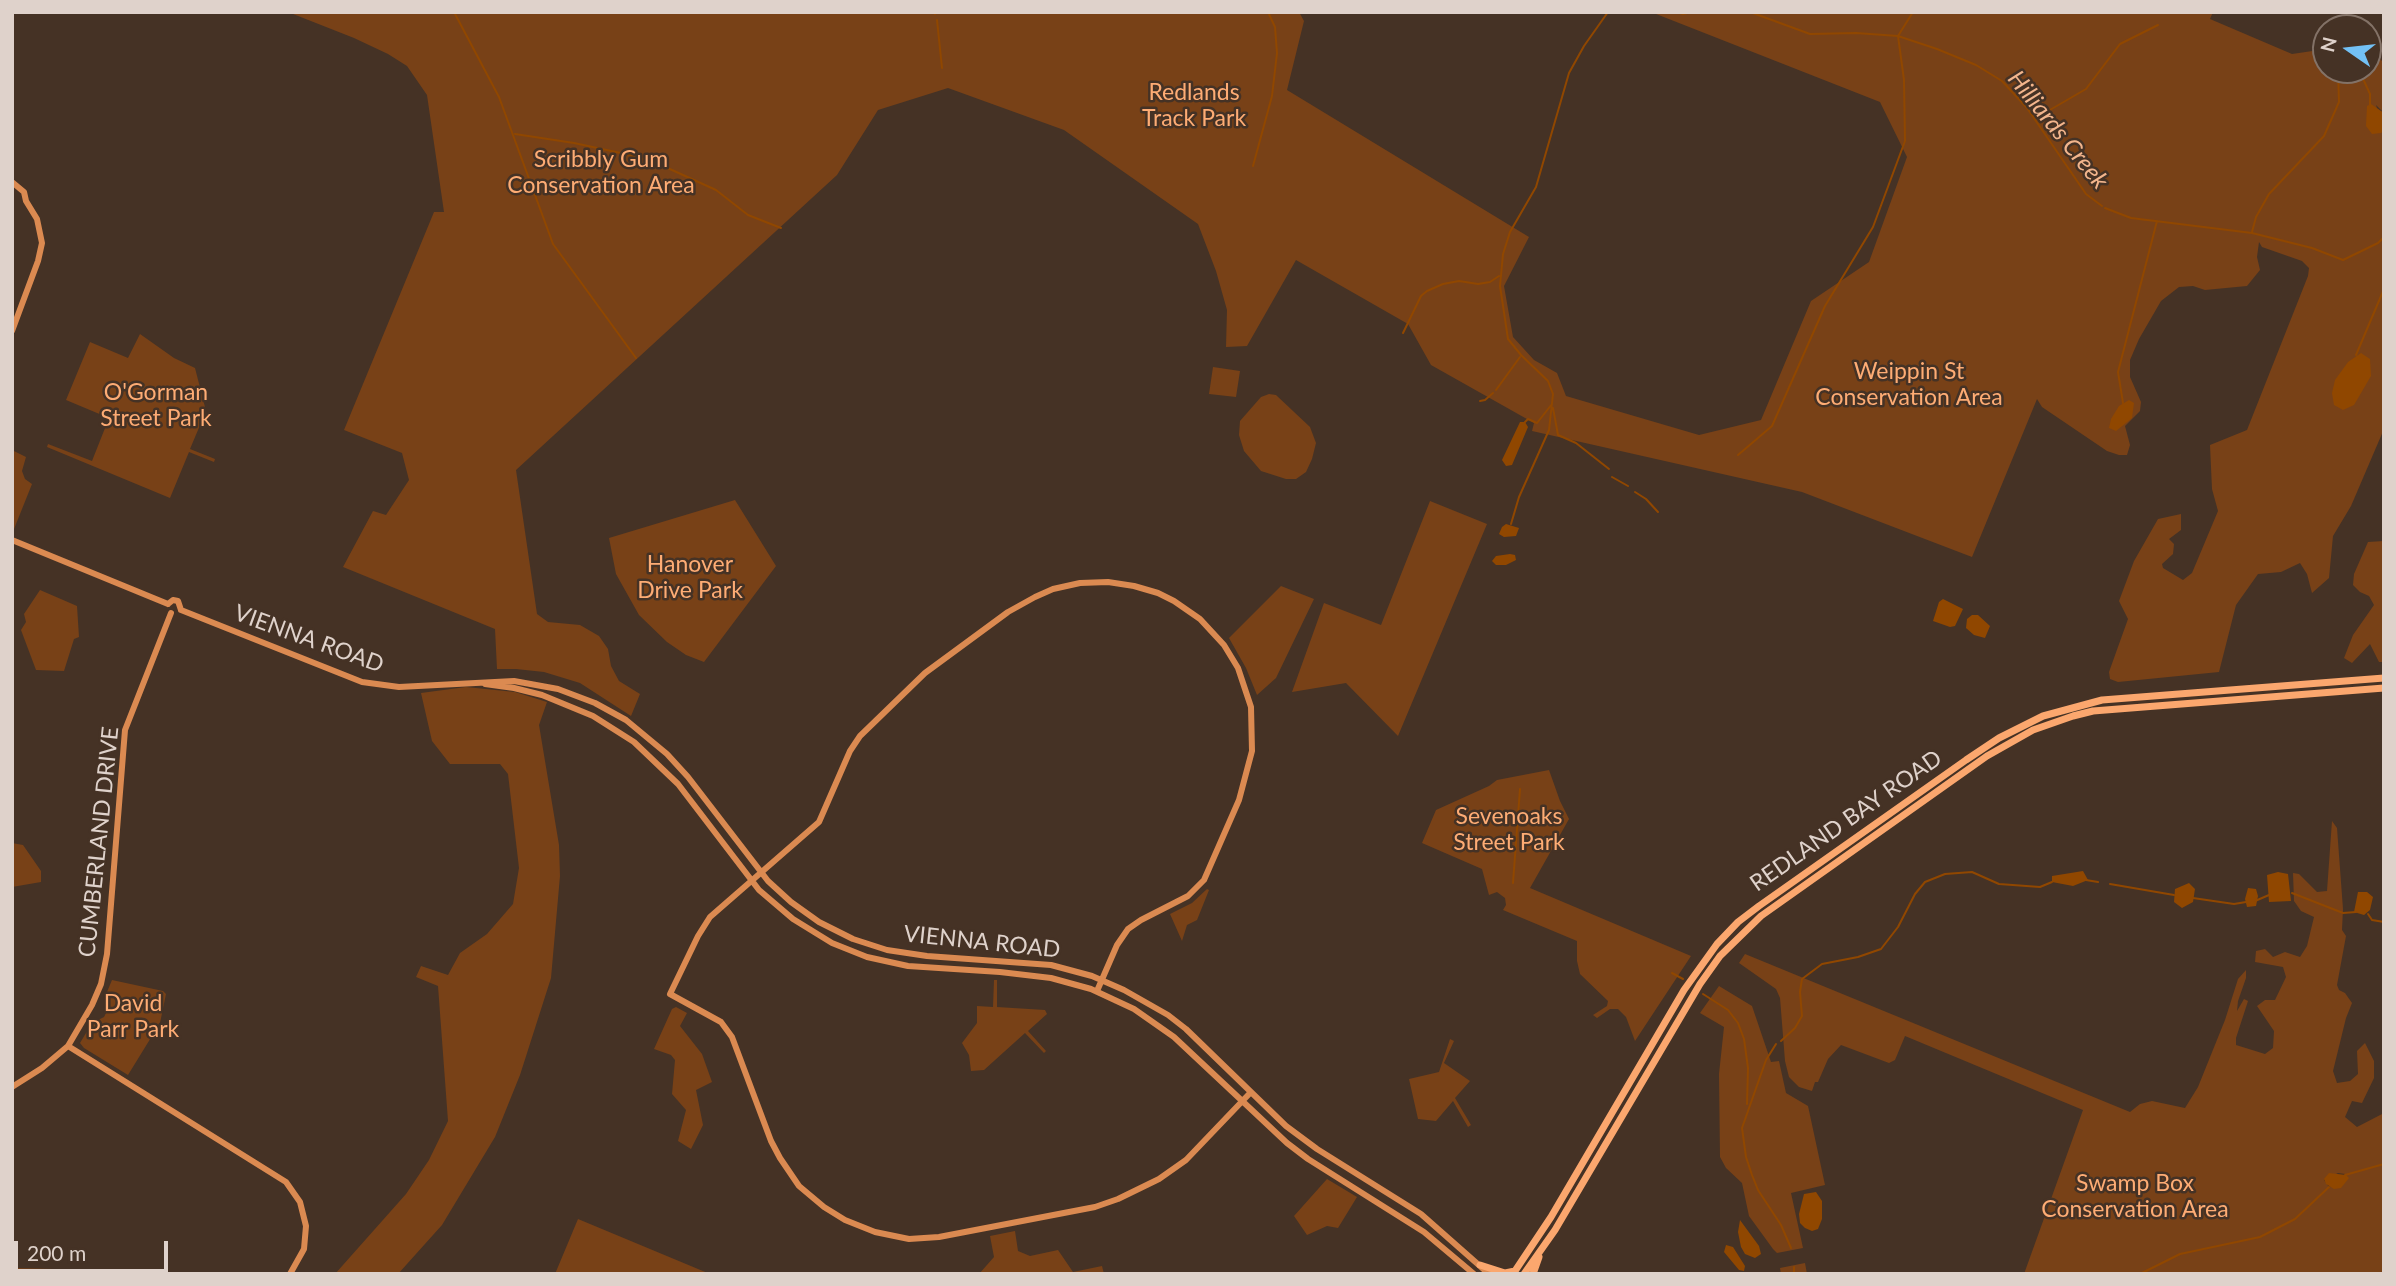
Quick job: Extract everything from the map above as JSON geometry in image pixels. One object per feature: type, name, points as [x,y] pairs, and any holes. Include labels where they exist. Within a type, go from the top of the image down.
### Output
[{"type":"main road","name":"REDLAND BAY ROAD","points":[[1514,1272],[1551,1217],[1684,990],[1727,934],[1738,922],[1794,880],[1966,760],[1999,738],[2043,716],[2102,700],[2384,678]]},
{"type":"main road","name":"REDLAND BAY ROAD","points":[[1524,1274],[1540,1254],[1700,984],[1720,956],[1761,916],[1987,756],[2033,730],[2093,711],[2384,688]]},
{"type":"main road","points":[[1533,1274],[1540,1254]]},
{"type":"main road","points":[[1480,1265],[1505,1273],[1514,1272]]},
{"type":"street","points":[[12,183],[23,192],[37,219],[42,243],[12,331]]},
{"type":"street","points":[[12,540],[168,604],[176,600],[181,605],[181,610],[171,613],[168,611],[168,604]]},
{"type":"street","points":[[1097,991],[1117,944],[1128,929],[1188,896],[1204,880],[1239,800],[1252,751],[1251,707],[1244,682],[1224,645],[1200,619],[1158,593],[1108,582],[1080,583],[1053,589],[1035,597],[935,664],[860,736],[850,751],[819,822],[710,917],[670,994],[721,1022],[732,1037],[771,1141],[799,1186],[845,1220],[875,1232],[909,1239],[939,1237],[1095,1208],[1118,1199],[1159,1180],[1186,1160],[1251,1093]]},
{"type":"street","name":"VIENNA ROAD","points":[[181,610],[362,682],[399,687],[514,681],[548,686],[582,697],[625,720],[667,754],[762,874],[805,912],[836,931],[867,944],[906,954],[1051,965],[1101,979],[1168,1015],[1302,1138],[1421,1214],[1489,1274]]},
{"type":"street","name":"CUMBERLAND DRIVE","points":[[12,1087],[42,1068],[68,1046],[92,1005],[104,971],[118,846],[125,730],[171,613]]},
{"type":"street","name":"VIENNA ROAD","points":[[469,684],[506,687],[542,695],[593,716],[634,742],[678,784],[752,882],[779,908],[832,943],[867,957],[908,966],[1051,978],[1097,991],[1153,1021],[1174,1037],[1287,1143],[1423,1231],[1474,1274]]},
{"type":"street","points":[[68,1046],[286,1182],[300,1202],[306,1226],[304,1249],[290,1274]]},
{"type":"green space","points":[[288,12],[1299,12],[1304,21],[1287,90],[1529,237],[1504,286],[1513,337],[1534,360],[1557,373],[1566,396],[1699,435],[1761,420],[1811,301],[1869,262],[1907,157],[1880,102],[1651,12],[2213,12],[2210,19],[2292,54],[2312,51],[2312,84],[2382,84],[2382,61],[2384,63],[2384,113],[2376,105],[2384,130],[2384,429],[2351,506],[2333,536],[2329,578],[2312,593],[2307,574],[2300,563],[2281,572],[2258,574],[2236,605],[2219,672],[2118,682],[2110,679],[2109,672],[2128,619],[2119,601],[2134,561],[2158,519],[2181,514],[2181,530],[2169,539],[2174,544],[2173,554],[2162,564],[2163,568],[2183,580],[2192,573],[2218,511],[2212,489],[2210,445],[2247,430],[2308,276],[2309,268],[2302,261],[2262,247],[2259,242],[2257,257],[2260,270],[2247,286],[2205,290],[2193,286],[2179,287],[2161,301],[2130,360],[2130,377],[2141,402],[2140,411],[2125,426],[2130,445],[2127,455],[2107,451],[2042,407],[2037,399],[1972,557],[1802,492],[1532,431],[1534,423],[1431,365],[1408,324],[1296,260],[1247,346],[1226,347],[1227,310],[1198,224],[1064,130],[948,88],[878,110],[837,175],[516,470],[537,614],[548,622],[580,625],[599,636],[608,649],[611,666],[619,681],[640,694],[631,716],[580,683],[544,672],[497,669],[495,629],[343,567],[373,511],[386,515],[409,480],[402,453],[344,430],[434,212],[444,212],[427,95],[407,66],[354,38]]},
{"type":"green space","name":"O'Gorman Street Park","points":[[140,334],[174,358],[195,368],[206,411],[190,449],[215,459],[214,462],[189,452],[170,498],[47,447],[48,444],[92,461],[109,418],[66,400],[90,342],[128,358]]},
{"type":"green space","points":[[1213,367],[1240,371],[1236,397],[1209,394]]},
{"type":"green space","points":[[1276,395],[1310,427],[1316,443],[1306,472],[1296,479],[1286,479],[1261,471],[1244,451],[1239,435],[1240,421],[1261,397]]},
{"type":"green space","points":[[12,450],[26,457],[22,471],[25,479],[32,484],[14,529]]},
{"type":"green space","name":"Hanover Drive Park","points":[[735,500],[776,566],[704,662],[686,655],[667,642],[639,615],[616,574],[609,538]]},
{"type":"green space","points":[[1430,501],[1487,524],[1398,736],[1346,683],[1292,692],[1324,603],[1381,625]]},
{"type":"green space","points":[[2384,541],[2384,662],[2379,662],[2370,644],[2352,663],[2344,658],[2353,635],[2374,605],[2369,596],[2353,585],[2354,574],[2368,542]]},
{"type":"green space","points":[[1281,586],[1314,599],[1276,678],[1257,695],[1229,638]]},
{"type":"green space","points":[[40,590],[77,606],[79,637],[74,639],[64,671],[36,670],[21,630],[26,622],[24,614]]},
{"type":"green space","points":[[466,687],[515,692],[547,702],[539,725],[559,845],[560,876],[551,978],[520,1075],[495,1137],[442,1225],[398,1274],[335,1274],[406,1194],[429,1160],[448,1121],[438,986],[416,977],[421,966],[448,975],[460,953],[487,934],[513,904],[519,868],[508,774],[500,764],[450,764],[432,741],[421,693]]},
{"type":"green space","name":"Sevenoaks Street Park","points":[[1549,770],[1569,819],[1530,888],[1691,956],[1635,1041],[1626,1017],[1618,1009],[1610,1009],[1597,1018],[1593,1015],[1607,1006],[1608,1001],[1580,974],[1577,941],[1503,910],[1506,905],[1505,898],[1497,892],[1489,895],[1482,869],[1422,843],[1436,810],[1497,780]]},
{"type":"green space","name":"Swamp Box Conservation Area","points":[[2332,821],[2337,828],[2342,930],[2346,936],[2337,985],[2352,1003],[2333,1071],[2337,1083],[2350,1081],[2358,1074],[2357,1051],[2365,1043],[2374,1061],[2374,1078],[2362,1103],[2352,1101],[2345,1117],[2357,1127],[2384,1113],[2384,1274],[2024,1274],[2083,1110],[1905,1036],[1895,1060],[1889,1063],[1841,1045],[1828,1059],[1812,1091],[1799,1087],[1789,1077],[1785,1061],[1780,998],[1776,989],[1739,963],[1745,954],[2130,1112],[2140,1104],[2152,1101],[2185,1108],[2198,1087],[2238,979],[2246,970],[2237,1011],[2244,999],[2248,1001],[2236,1045],[2265,1054],[2273,1048],[2274,1031],[2257,1006],[2265,1000],[2275,1000],[2286,977],[2283,967],[2255,962],[2256,951],[2265,949],[2273,957],[2285,952],[2300,957],[2307,946],[2314,917],[2301,911],[2294,901],[2293,873],[2299,874],[2317,892],[2327,891]],"holes":[[[2338,1173],[2345,1174],[2348,1178],[2329,1187],[2324,1180]]]},
{"type":"green space","points":[[12,843],[23,845],[41,871],[41,882],[12,887]]},
{"type":"green space","points":[[1209,890],[1197,920],[1187,925],[1182,941],[1170,914],[1192,903]]},
{"type":"green space","name":"David Parr Park","points":[[112,980],[163,991],[166,994],[160,1023],[128,1075],[80,1043],[92,1023],[104,1017],[109,1007],[107,992]]},
{"type":"green space","points":[[994,980],[997,980],[997,1007],[1045,1010],[1047,1014],[1028,1031],[1046,1051],[1044,1053],[1025,1033],[984,1070],[971,1071],[969,1055],[962,1043],[977,1023],[977,1006],[993,1007]]},
{"type":"green space","points":[[1719,986],[1752,1006],[1771,1062],[1779,1061],[1786,1093],[1808,1106],[1825,1185],[1791,1193],[1803,1248],[1777,1253],[1773,1249],[1749,1216],[1742,1183],[1726,1168],[1720,1157],[1719,1074],[1724,1027],[1700,1013]]},
{"type":"green space","points":[[676,1007],[687,1013],[680,1026],[702,1054],[712,1082],[696,1090],[703,1125],[691,1149],[678,1141],[686,1110],[672,1094],[675,1060],[671,1055],[654,1049],[672,1009]]},
{"type":"green space","points":[[1450,1039],[1454,1041],[1444,1063],[1470,1081],[1455,1098],[1471,1125],[1468,1127],[1453,1101],[1436,1121],[1418,1119],[1409,1079],[1439,1072]]},
{"type":"green space","points":[[1327,1179],[1357,1197],[1338,1228],[1327,1226],[1307,1235],[1294,1216]]},
{"type":"green space","points":[[578,1219],[710,1274],[555,1274]]},
{"type":"green space","points":[[1015,1231],[1018,1251],[1030,1256],[1058,1250],[1073,1272],[1102,1266],[1104,1274],[979,1274],[994,1257],[990,1236]]},
{"type":"green space","points":[[1805,1263],[1807,1274],[1781,1274],[1780,1268]]},
{"type":"green space","points":[[12,1268],[53,1269],[53,1274],[12,1274]]},
{"type":"shaded area","points":[[2371,104],[2384,113],[2384,130],[2381,133],[2372,134],[2366,126],[2367,106]]},
{"type":"shaded area","points":[[2361,353],[2370,359],[2371,376],[2354,405],[2343,410],[2334,405],[2332,393],[2335,380],[2348,362]]},
{"type":"shaded area","points":[[2129,400],[2134,403],[2132,418],[2116,431],[2109,428],[2119,406]]},
{"type":"shaded area","points":[[1520,422],[1525,422],[1528,427],[1512,465],[1506,466],[1502,460]]},
{"type":"shaded area","points":[[1506,524],[1519,528],[1516,536],[1504,537],[1499,534]]},
{"type":"shaded area","points":[[1515,555],[1516,560],[1506,565],[1496,565],[1492,561],[1496,556]]},
{"type":"shaded area","points":[[1943,599],[1963,609],[1955,626],[1933,621],[1939,602]]},
{"type":"shaded area","points":[[1978,615],[1990,626],[1985,638],[1974,635],[1966,628],[1967,619]]},
{"type":"shaded area","points":[[2083,871],[2088,880],[2073,886],[2052,882],[2052,876]]},
{"type":"shaded area","points":[[2278,872],[2288,874],[2291,901],[2269,902],[2267,875]]},
{"type":"shaded area","points":[[2189,883],[2195,889],[2193,902],[2182,908],[2174,902],[2175,889]]},
{"type":"shaded area","points":[[2248,888],[2256,889],[2256,906],[2247,907],[2245,899]]},
{"type":"shaded area","points":[[2358,892],[2367,892],[2373,897],[2370,910],[2364,915],[2354,912]]},
{"type":"shaded area","points":[[2329,1173],[2346,1175],[2349,1178],[2341,1188],[2334,1189],[2326,1184],[2324,1179]]},
{"type":"shaded area","points":[[1816,1192],[1822,1201],[1822,1219],[1818,1229],[1812,1231],[1800,1223],[1799,1214],[1804,1194]]},
{"type":"shaded area","points":[[1740,1220],[1759,1246],[1761,1254],[1755,1258],[1745,1254],[1741,1247],[1738,1232]]},
{"type":"shaded area","points":[[1726,1245],[1733,1247],[1745,1266],[1744,1271],[1739,1270],[1724,1252]]},
{"type":"waterway","points":[[454,12],[499,97],[553,244],[636,358]]},
{"type":"waterway","points":[[1253,166],[1272,96],[1277,53],[1275,27],[1268,12]]},
{"type":"waterway","points":[[1511,524],[1519,497],[1549,430],[1553,394],[1548,381],[1508,339],[1500,286],[1503,254],[1510,232],[1536,187],[1569,73],[1608,12]]},
{"type":"waterway","points":[[1677,12],[1692,12]]},
{"type":"waterway","name":"Hilliards Creek","points":[[1750,12],[1810,34],[1898,36],[1976,65],[2002,81],[2027,108],[2086,194],[2102,206]]},
{"type":"waterway","points":[[1738,455],[1772,426],[1825,306],[1873,227],[1905,141],[1904,80],[1898,36],[1913,12]]},
{"type":"waterway","points":[[937,20],[942,68]]},
{"type":"waterway","points":[[2036,118],[2086,89],[2120,44],[2158,25]]},
{"type":"waterway","points":[[2252,232],[2256,217],[2269,194],[2324,136],[2339,102],[2338,84]]},
{"type":"waterway","points":[[2365,84],[2370,94],[2370,105]]},
{"type":"waterway","points":[[515,134],[574,143],[661,165],[716,190],[748,215],[781,228]]},
{"type":"waterway","name":"Hilliards Creek","points":[[2105,208],[2131,218],[2252,233],[2312,248],[2343,260],[2378,243],[2384,237]]},
{"type":"waterway","points":[[2123,403],[2118,372],[2157,221]]},
{"type":"waterway","points":[[1403,333],[1421,296],[1427,291],[1459,281],[1478,284],[1490,282],[1499,276]]},
{"type":"waterway","points":[[2356,355],[2384,289]]},
{"type":"waterway","points":[[1496,390],[1520,357]]},
{"type":"waterway","points":[[1480,401],[1493,393]]},
{"type":"waterway","points":[[1525,422],[1528,419],[1537,423],[1552,404]]},
{"type":"waterway","points":[[1553,408],[1558,435],[1576,443],[1609,469]]},
{"type":"waterway","points":[[1612,477],[1628,486]]},
{"type":"waterway","points":[[1635,492],[1658,512]]},
{"type":"waterway","points":[[1513,883],[1520,789]]},
{"type":"waterway","points":[[1781,1041],[1795,1028],[1802,1016],[1802,979],[1822,964],[1881,949],[1898,927],[1915,894],[1925,882],[1945,874],[1972,872],[1999,884],[2040,887],[2052,882]]},
{"type":"waterway","points":[[2086,880],[2098,882]]},
{"type":"waterway","points":[[2110,884],[2174,895]]},
{"type":"waterway","points":[[2292,893],[2343,913],[2356,912]]},
{"type":"waterway","points":[[2255,901],[2269,895]]},
{"type":"waterway","points":[[2193,898],[2234,904],[2246,902]]},
{"type":"waterway","points":[[2368,914],[2372,920],[2384,922]]},
{"type":"waterway","points":[[1672,973],[1683,979]]},
{"type":"waterway","points":[[1703,994],[1728,1010],[1738,1023],[1744,1039],[1748,1068],[1747,1104]]},
{"type":"waterway","points":[[1776,1044],[1766,1060],[1742,1128],[1746,1157],[1758,1190],[1781,1225],[1791,1248]]},
{"type":"waterway","points":[[2345,1175],[2384,1164]]},
{"type":"waterway","points":[[2140,1274],[2180,1254],[2260,1237],[2295,1219],[2329,1187]]},
{"type":"waterway","points":[[1794,1267],[1794,1274]]},
{"type":"park label","name":"Redlands Track Park","points":[[1194,106]]},
{"type":"park label","name":"Scribbly Gum Conservation Area","points":[[601,173]]},
{"type":"park label","name":"Weippin St Conservation Area","points":[[1909,385]]}]
